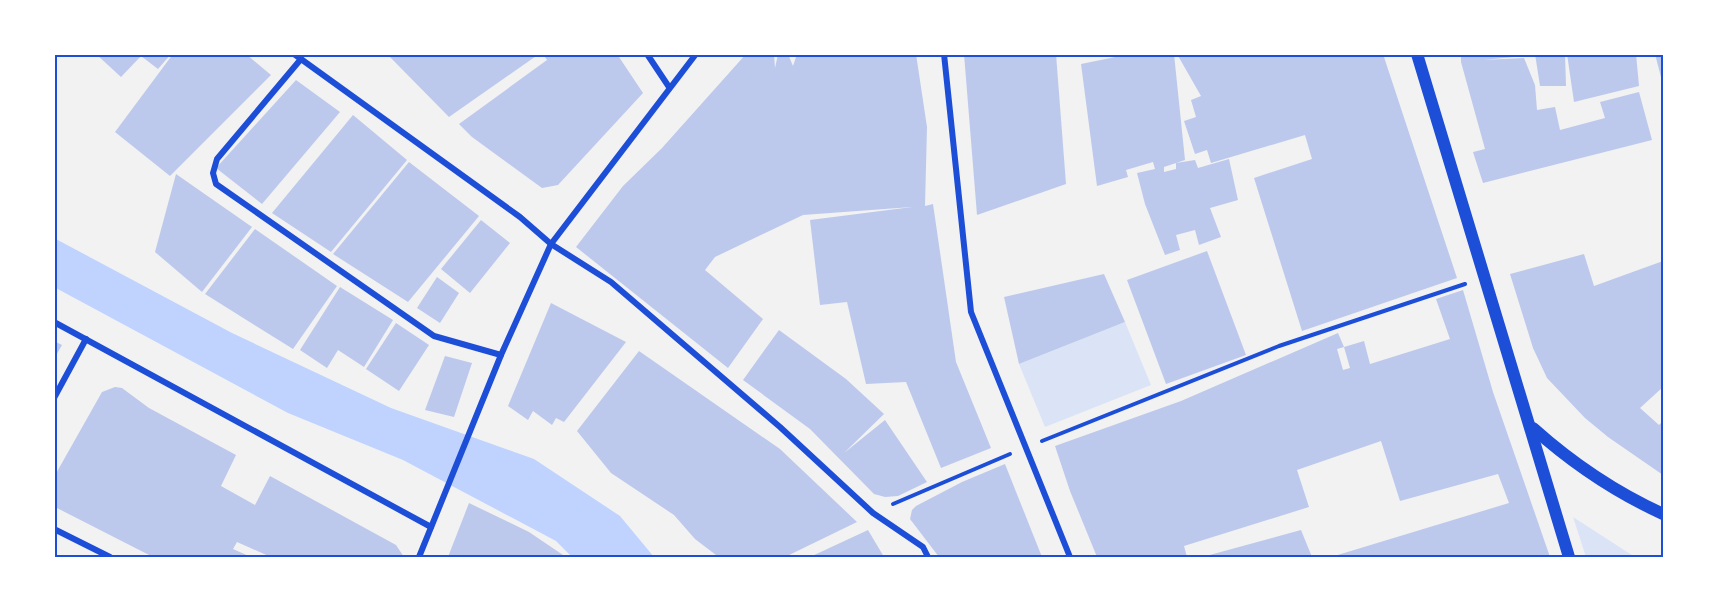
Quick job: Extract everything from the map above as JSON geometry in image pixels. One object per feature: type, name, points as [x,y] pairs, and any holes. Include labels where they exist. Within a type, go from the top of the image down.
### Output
[{"type":"main road","points":[[1417,54],[1484,278],[1532,427],[1569,557]]},
{"type":"main road","points":[[1532,427],[1579,465],[1633,500],[1663,514]]},
{"type":"street","points":[[294,54],[520,217],[551,244],[610,282],[780,427],[873,513],[923,547],[928,557]]},
{"type":"street","points":[[647,54],[669,87]]},
{"type":"street","points":[[419,557],[501,355],[551,244],[696,54]]},
{"type":"street","points":[[944,54],[971,312],[1070,557]]},
{"type":"street","points":[[300,60],[217,159],[213,173],[216,184],[434,336],[501,355]]},
{"type":"street","points":[[54,322],[431,527]]},
{"type":"street","points":[[54,398],[86,339]]},
{"type":"street","points":[[54,529],[110,557]]},
{"type":"path","points":[[873,513],[1025,448],[1279,346],[1484,278]]},
{"type":"shaded area","points":[[1125,322],[1151,385],[1045,427],[1019,364]]},
{"type":"shaded area","points":[[1573,517],[1635,557],[1586,557]]},
{"type":"water","points":[[54,238],[232,333],[391,408],[534,459],[620,516],[654,557],[572,557],[556,541],[403,460],[288,413],[54,287]]},
{"type":"building","points":[[96,54],[171,54],[158,69],[141,56],[121,77]]},
{"type":"building","points":[[173,54],[246,54],[271,75],[170,176],[115,132]]},
{"type":"building","points":[[387,54],[539,54],[449,117]]},
{"type":"building","points":[[543,54],[617,54],[643,93],[558,185],[542,188],[472,137],[459,124],[547,60]]},
{"type":"building","points":[[746,54],[774,54],[775,68],[778,54],[788,54],[793,66],[797,54],[916,54],[927,127],[925,206],[933,204],[956,362],[991,448],[941,468],[906,382],[866,384],[847,302],[820,305],[810,220],[912,207],[803,215],[715,257],[705,270],[763,319],[728,368],[576,247],[623,186],[662,148]]},
{"type":"building","points":[[964,54],[1056,54],[1066,184],[977,215]]},
{"type":"building","points":[[1130,54],[1174,54],[1185,160],[1176,163],[1195,160],[1198,168],[1229,159],[1238,200],[1210,208],[1221,237],[1199,245],[1195,230],[1176,235],[1180,250],[1165,255],[1145,204],[1137,173],[1155,169],[1153,162],[1126,170],[1128,177],[1097,186],[1081,64]],"holes":[[[1176,163],[1176,169],[1164,172],[1164,167]]]},
{"type":"building","points":[[1177,54],[1383,54],[1457,278],[1302,331],[1254,178],[1312,159],[1305,135],[1211,163],[1207,150],[1195,154],[1184,121],[1196,117],[1191,100],[1201,96]]},
{"type":"building","points":[[1461,54],[1513,54],[1514,57],[1483,60],[1524,58],[1535,85],[1537,110],[1555,107],[1560,130],[1605,118],[1600,102],[1639,92],[1652,140],[1483,183],[1473,152],[1485,149],[1461,62]]},
{"type":"building","points":[[1535,54],[1565,54],[1566,86],[1540,86]]},
{"type":"building","points":[[1567,54],[1636,54],[1639,86],[1574,102]]},
{"type":"building","points":[[1655,54],[1663,54],[1663,81],[1662,81]]},
{"type":"building","points":[[296,80],[340,112],[262,204],[216,168]]},
{"type":"building","points":[[353,115],[407,160],[331,252],[272,213]]},
{"type":"building","points":[[409,162],[479,216],[408,302],[333,254]]},
{"type":"building","points":[[176,174],[252,227],[202,292],[155,252]]},
{"type":"building","points":[[481,220],[510,243],[470,293],[441,269]]},
{"type":"building","points":[[255,229],[337,286],[293,349],[205,294]]},
{"type":"building","points":[[1207,251],[1246,355],[1166,384],[1127,280]]},
{"type":"building","points":[[1584,254],[1594,286],[1663,261],[1663,387],[1640,408],[1659,425],[1663,421],[1663,475],[1585,418],[1547,378],[1533,348],[1510,274]]},
{"type":"building","points":[[1104,274],[1125,322],[1019,364],[1004,297]]},
{"type":"building","points":[[437,277],[459,293],[440,323],[417,308]]},
{"type":"building","points":[[340,287],[393,320],[364,367],[338,350],[327,368],[300,350]]},
{"type":"building","points":[[1463,290],[1493,392],[1550,557],[1331,557],[1509,503],[1498,474],[1400,501],[1381,441],[1297,470],[1309,507],[1184,546],[1187,557],[1097,557],[1070,491],[1055,446],[1181,401],[1338,333],[1344,347],[1364,341],[1370,364],[1450,339],[1436,299]],"holes":[[[1344,347],[1350,368],[1343,370],[1337,349]]]},
{"type":"building","points":[[551,303],[626,342],[564,422],[556,418],[552,425],[533,411],[528,420],[508,406]]},
{"type":"building","points":[[396,323],[429,345],[399,391],[366,369]]},
{"type":"building","points":[[779,330],[846,379],[884,414],[844,453],[885,420],[927,482],[898,496],[885,497],[874,494],[810,429],[743,380]]},
{"type":"building","points":[[54,341],[62,345],[54,359]]},
{"type":"building","points":[[639,351],[780,449],[857,522],[785,557],[714,557],[716,555],[695,539],[674,515],[611,473],[577,431]]},
{"type":"building","points":[[445,356],[472,363],[454,417],[425,410]]},
{"type":"building","points":[[115,387],[122,388],[149,408],[236,455],[221,486],[255,505],[270,476],[396,545],[404,557],[271,557],[237,542],[233,549],[251,557],[153,557],[55,507],[54,477],[102,392]]},
{"type":"building","points":[[1005,464],[1042,557],[939,557],[910,519],[912,510],[962,482]]},
{"type":"building","points":[[469,503],[529,532],[566,557],[448,557]]},
{"type":"building","points":[[868,530],[884,557],[810,557]]},
{"type":"building","points":[[1301,530],[1312,557],[1206,557],[1206,556]]}]
